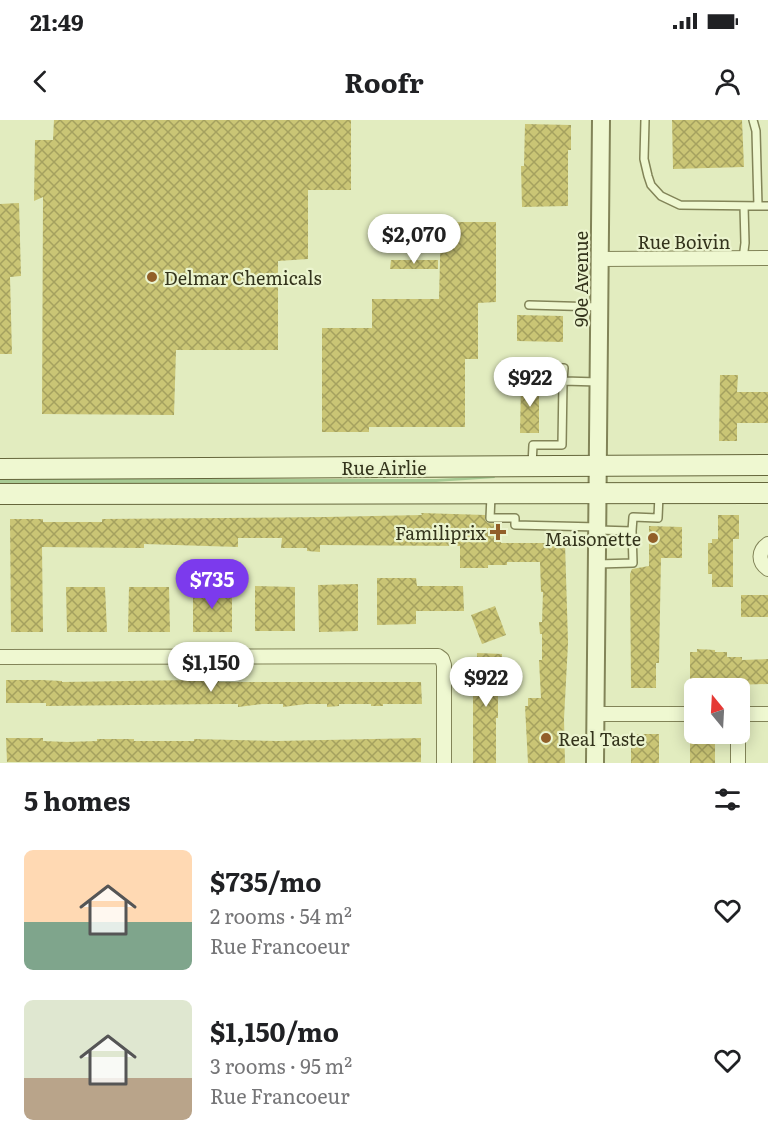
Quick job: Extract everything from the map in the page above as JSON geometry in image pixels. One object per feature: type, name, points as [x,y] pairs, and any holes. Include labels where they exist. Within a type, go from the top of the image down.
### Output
[{"type":"main road","name":"Rue Airlie","points":[[0,469],[768,465]]},
{"type":"main road","name":"Rue Airlie","points":[[0,494],[768,493]]},
{"type":"street","name":"90e Avenue","points":[[595,763],[601,120]]},
{"type":"street","name":"Rue Boivin","points":[[599,259],[768,258]]},
{"type":"street","points":[[768,544],[762,549],[760,556],[763,566],[768,569]]},
{"type":"street","points":[[0,657],[430,656],[442,659],[444,665],[444,763]]},
{"type":"street","points":[[596,714],[684,714]]},
{"type":"street","points":[[750,714],[768,714]]},
{"type":"street","points":[[738,744],[738,763]]},
{"type":"lane","points":[[645,120],[644,159],[651,185],[661,196],[680,205],[768,206]]},
{"type":"lane","points":[[753,120],[756,131],[758,206]]},
{"type":"lane","points":[[743,259],[744,206]]},
{"type":"lane","points":[[529,304],[599,307]]},
{"type":"lane","points":[[528,367],[564,368],[562,445],[533,445],[532,466]]},
{"type":"lane","points":[[563,381],[599,382]]},
{"type":"lane","points":[[491,493],[490,518],[515,518],[515,525],[632,531]]},
{"type":"lane","points":[[597,564],[633,563],[633,517],[658,518],[659,493]]},
{"type":"green space","points":[[494,476],[495,478],[436,482],[0,484],[0,479],[436,479]]},
{"type":"building","points":[[54,120],[351,120],[351,190],[308,190],[308,259],[278,261],[278,350],[176,350],[174,415],[42,414],[43,197],[34,201],[35,140],[53,140]]},
{"type":"building","points":[[672,120],[742,120],[744,167],[673,169]]},
{"type":"building","points":[[525,124],[571,125],[571,150],[568,150],[568,206],[522,207],[521,166],[524,166]]},
{"type":"building","points":[[19,203],[21,276],[10,277],[12,354],[0,354],[0,204]]},
{"type":"building","points":[[441,222],[496,222],[496,302],[478,303],[478,359],[465,359],[465,427],[369,427],[369,432],[322,432],[322,328],[372,328],[372,299],[439,299]]},
{"type":"building","points":[[391,260],[438,260],[438,269],[390,269]]},
{"type":"building","points":[[517,315],[563,316],[563,342],[517,341]]},
{"type":"building","points":[[720,375],[738,375],[737,392],[768,392],[768,423],[737,423],[737,441],[719,441]]},
{"type":"building","points":[[521,382],[539,382],[539,433],[520,433]]},
{"type":"building","points":[[421,513],[485,515],[488,523],[501,524],[501,543],[565,543],[568,643],[564,719],[565,763],[528,763],[525,706],[528,706],[528,698],[541,698],[539,660],[542,660],[542,634],[540,634],[539,622],[542,622],[543,592],[541,592],[540,562],[507,562],[507,565],[488,565],[488,568],[460,568],[460,546],[320,545],[320,552],[307,551],[307,548],[281,548],[282,538],[238,538],[238,547],[144,544],[144,548],[42,547],[43,632],[11,632],[10,519],[43,519],[43,522],[102,522],[102,519],[422,515]]},
{"type":"building","points":[[718,515],[739,515],[739,539],[733,539],[733,587],[712,587],[712,574],[708,574],[708,543],[712,543],[712,539],[718,539]]},
{"type":"building","points":[[649,526],[682,527],[682,558],[661,558],[659,663],[656,663],[656,688],[631,688],[630,574],[632,569],[649,566]]},
{"type":"building","points":[[377,578],[416,578],[417,586],[463,586],[464,611],[416,611],[416,624],[377,625]]},
{"type":"building","points":[[358,584],[358,631],[319,632],[318,585]]},
{"type":"building","points":[[255,586],[295,587],[295,631],[255,631]]},
{"type":"building","points":[[66,587],[105,587],[107,632],[67,632]]},
{"type":"building","points":[[129,587],[169,587],[170,632],[128,632]]},
{"type":"building","points":[[193,587],[232,587],[232,632],[193,632]]},
{"type":"building","points":[[741,595],[768,595],[768,617],[741,617]]},
{"type":"building","points":[[495,606],[506,635],[482,644],[471,615]]},
{"type":"building","points":[[697,649],[715,650],[715,652],[727,652],[727,657],[742,657],[742,660],[768,659],[768,684],[750,685],[750,678],[690,678],[690,652],[697,652]]},
{"type":"building","points":[[477,653],[502,654],[502,677],[498,677],[496,763],[473,763],[473,686],[477,686]]},
{"type":"building","points":[[6,680],[421,682],[422,704],[371,706],[371,704],[339,704],[339,706],[327,707],[327,704],[283,707],[283,704],[238,707],[238,704],[46,706],[46,703],[6,703]]},
{"type":"building","points":[[631,734],[659,734],[659,763],[631,763]]},
{"type":"building","points":[[6,738],[43,738],[43,741],[67,742],[97,741],[97,739],[277,741],[421,738],[421,762],[7,762]]},
{"type":"building","points":[[690,744],[715,744],[715,763],[690,763]]},
{"type":"place","name":"Delmar Chemicals","points":[[152,277]]},
{"type":"place","name":"Familiprix","points":[[498,532]]},
{"type":"place","name":"Maisonette","points":[[653,538]]},
{"type":"place","name":"Real Taste","points":[[546,738]]}]
